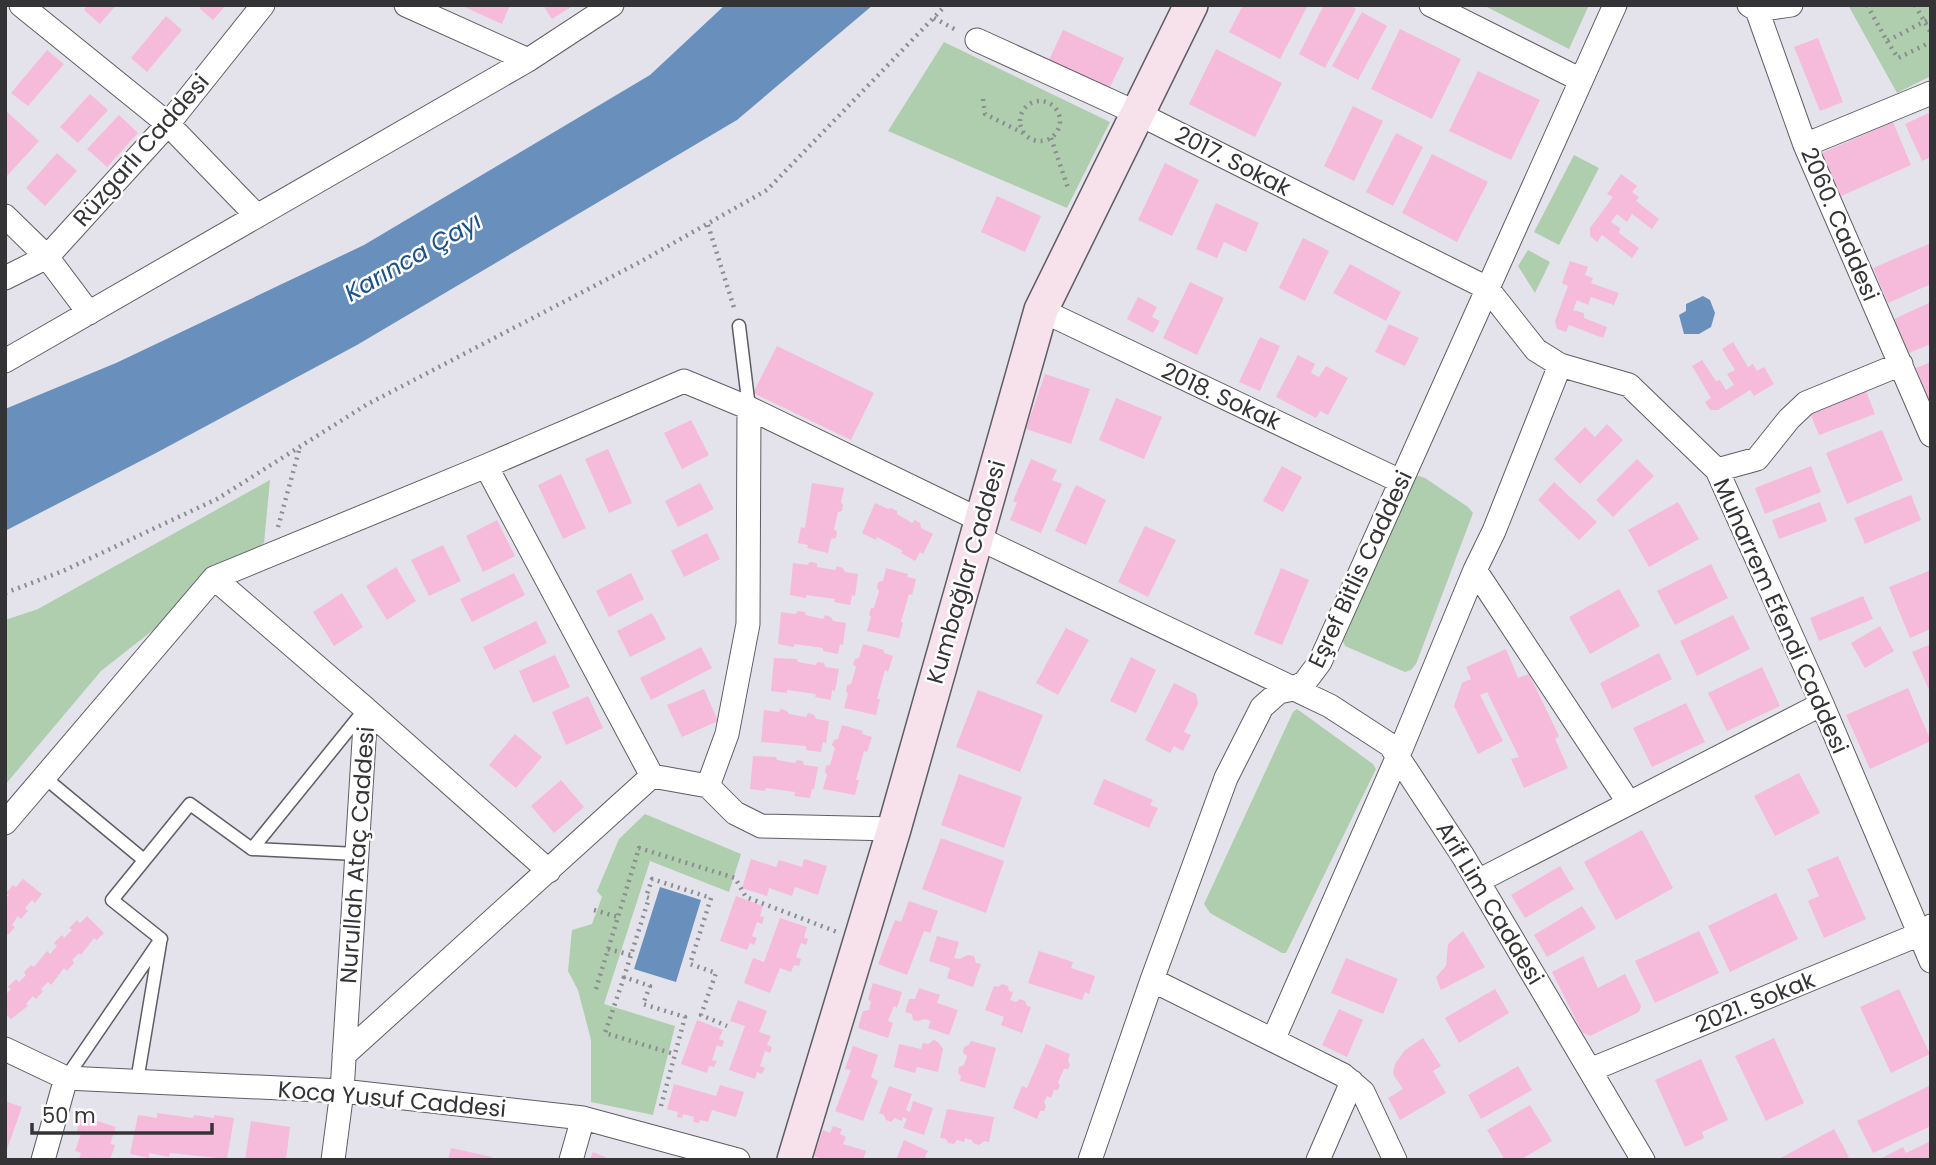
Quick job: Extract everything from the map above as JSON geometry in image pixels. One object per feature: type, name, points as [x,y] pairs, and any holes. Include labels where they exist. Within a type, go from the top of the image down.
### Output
[{"type":"main road","name":"Kumbağlar Caddesi","points":[[794,1160],[894,829],[1041,310],[1191,5]]},
{"type":"street","points":[[21,5],[168,124],[257,216]]},
{"type":"street","name":"Rüzgarlı Caddesi","points":[[5,278],[47,257],[168,124],[263,5]]},
{"type":"street","points":[[406,5],[528,60]]},
{"type":"street","points":[[5,361],[528,60],[612,5]]},
{"type":"street","points":[[1431,5],[1581,80]]},
{"type":"street","name":"Eşref Bitlis Caddesi","points":[[1090,1160],[1226,778],[1262,707],[1279,692],[1293,689],[1310,677],[1320,662],[1615,5]]},
{"type":"street","points":[[1753,8],[1791,5]]},
{"type":"street","name":"2060. Caddesi","points":[[1753,8],[1805,145],[1931,435]]},
{"type":"street","name":"2017. Sokak","points":[[977,40],[1139,114],[1487,288]]},
{"type":"street","points":[[1805,145],[1931,93]]},
{"type":"street","points":[[5,216],[47,257],[89,313]]},
{"type":"street","name":"Muharrem Efendi Caddesi","points":[[1487,288],[1536,350],[1560,365],[1629,385],[1717,470],[1925,930],[1931,961]]},
{"type":"street","name":"2018. Sokak","points":[[1041,310],[1400,481]]},
{"type":"street","points":[[1273,1040],[1494,531],[1560,365]]},
{"type":"street","points":[[1717,470],[1757,459],[1789,419],[1806,403],[1901,365]]},
{"type":"street","name":"Arif Lim Caddesi","points":[[214,578],[684,381],[749,408],[978,528],[1293,689],[1330,705],[1390,745],[1478,881],[1643,1160]]},
{"type":"street","points":[[708,786],[727,734],[748,624],[749,408]]},
{"type":"street","points":[[486,466],[652,776]]},
{"type":"street","points":[[1475,570],[1629,803]]},
{"type":"street","points":[[5,822],[214,578]]},
{"type":"street","name":"Nurullah Ataç Caddesi","points":[[214,578],[366,709],[342,1091],[333,1160]]},
{"type":"street","points":[[1478,881],[1822,704]]},
{"type":"street","points":[[366,709],[549,871]]},
{"type":"street","points":[[652,776],[708,786],[735,813],[761,826],[894,829]]},
{"type":"street","points":[[344,1055],[652,776]]},
{"type":"street","name":"2021. Sokak","points":[[1590,1070],[1925,930]]},
{"type":"street","points":[[1152,980],[1343,1075],[1363,1092],[1395,1160]]},
{"type":"street","name":"Koca Yusuf Caddesi","points":[[5,1049],[66,1078],[342,1091],[583,1118],[738,1160]]},
{"type":"street","points":[[43,1160],[66,1078]]},
{"type":"street","points":[[1318,1160],[1352,1082]]},
{"type":"street","points":[[571,1160],[583,1118]]},
{"type":"lane","points":[[740,326],[749,408]]},
{"type":"lane","points":[[252,849],[366,709]]},
{"type":"lane","points":[[44,777],[144,860]]},
{"type":"lane","points":[[161,939],[113,900],[190,804],[252,849],[357,854]]},
{"type":"lane","points":[[66,1078],[161,939]]},
{"type":"lane","points":[[137,1081],[161,939]]},
{"type":"path","points":[[5,593],[64,571],[218,499],[366,405],[708,225],[766,190],[946,5]]},
{"type":"path","points":[[1867,5],[1898,58],[1931,41]]},
{"type":"path","points":[[1915,5],[1931,33]]},
{"type":"path","points":[[1887,41],[1931,18]]},
{"type":"path","points":[[983,99],[985,114],[1035,141],[1051,138],[1058,131],[1060,118],[1054,106],[1042,101],[1024,108],[1020,121],[1024,134]]},
{"type":"path","points":[[1051,138],[1082,229]]},
{"type":"path","points":[[708,225],[740,326]]},
{"type":"path","points":[[271,555],[300,447]]},
{"type":"path","points":[[596,989],[639,849],[736,878],[746,897],[861,939]]},
{"type":"path","points":[[674,1054],[605,1033],[649,898],[646,897],[652,879],[711,898],[690,964],[716,973],[701,1015],[727,1026]]},
{"type":"path","points":[[594,910],[618,916]]},
{"type":"path","points":[[608,950],[631,955]]},
{"type":"path","points":[[624,977],[650,986],[643,1004],[685,1017],[661,1106]]},
{"type":"green space","points":[[1483,5],[1589,5],[1569,49]]},
{"type":"green space","points":[[1848,5],[1931,5],[1931,76],[1897,93]]},
{"type":"green space","points":[[944,42],[1110,122],[1067,208],[888,131]]},
{"type":"green space","points":[[1574,155],[1599,168],[1559,245],[1534,232]]},
{"type":"green space","points":[[1528,250],[1550,262],[1535,293],[1518,266]]},
{"type":"green space","points":[[1419,476],[1468,507],[1473,513],[1416,664],[1405,672],[1345,646],[1342,639],[1412,478]]},
{"type":"green space","points":[[270,480],[264,543],[101,671],[5,785],[5,620],[38,609]]},
{"type":"green space","points":[[1297,709],[1373,764],[1376,769],[1286,953],[1282,953],[1210,913],[1204,904],[1293,712]]},
{"type":"green space","points":[[645,814],[741,854],[729,892],[650,861],[604,1004],[675,1026],[653,1115],[591,1102],[591,1040],[578,990],[568,971],[572,930],[592,924],[602,897],[597,891],[619,839]]},
{"type":"water","name":"Karınca Çayı","points":[[725,5],[873,5],[737,120],[357,345],[5,531],[5,409],[116,363],[364,245],[650,75]]},
{"type":"water","points":[[1703,296],[1710,300],[1715,313],[1711,327],[1699,334],[1684,334],[1679,315],[1686,311],[1686,304]]},
{"type":"water","points":[[660,887],[701,900],[676,982],[634,969]]},
{"type":"building","points":[[88,5],[116,5],[100,24],[84,10]]},
{"type":"building","points":[[202,5],[226,5],[213,20],[199,8]]},
{"type":"building","points":[[460,5],[510,5],[502,24]]},
{"type":"building","points":[[543,5],[574,5],[552,19]]},
{"type":"building","points":[[1243,5],[1308,5],[1280,59],[1229,32]]},
{"type":"building","points":[[1324,5],[1349,5],[1356,9],[1325,68],[1299,54]]},
{"type":"building","points":[[1362,12],[1387,26],[1358,80],[1332,66]]},
{"type":"building","points":[[166,16],[182,30],[147,72],[131,58]]},
{"type":"building","points":[[1400,29],[1461,59],[1432,119],[1371,89]]},
{"type":"building","points":[[1063,30],[1124,58],[1109,89],[1049,60]]},
{"type":"building","points":[[1818,38],[1843,102],[1820,111],[1794,47]]},
{"type":"building","points":[[1216,49],[1282,83],[1255,137],[1189,104]]},
{"type":"building","points":[[47,50],[64,64],[28,106],[11,93]]},
{"type":"building","points":[[1478,71],[1540,100],[1511,160],[1449,131]]},
{"type":"building","points":[[90,94],[108,110],[78,143],[60,127]]},
{"type":"building","points":[[1353,106],[1383,121],[1354,181],[1324,166]]},
{"type":"building","points":[[5,110],[39,141],[7,176],[5,174]]},
{"type":"building","points":[[1931,112],[1931,157],[1922,161],[1905,124]]},
{"type":"building","points":[[119,115],[138,133],[107,167],[87,149]]},
{"type":"building","points":[[1893,122],[1911,165],[1841,196],[1822,153]]},
{"type":"building","points":[[1396,133],[1423,147],[1393,206],[1366,192]]},
{"type":"building","points":[[57,153],[77,171],[45,206],[26,188]]},
{"type":"building","points":[[1432,154],[1488,182],[1457,242],[1402,213]]},
{"type":"building","points":[[1165,163],[1199,180],[1172,236],[1138,220]]},
{"type":"building","points":[[1621,174],[1637,186],[1632,192],[1639,197],[1636,201],[1659,219],[1652,229],[1632,214],[1627,222],[1617,214],[1611,222],[1620,228],[1619,233],[1639,248],[1632,258],[1602,235],[1597,242],[1590,236],[1590,228],[1613,197],[1607,194]]},
{"type":"building","points":[[997,196],[1041,216],[1025,252],[981,232]]},
{"type":"building","points":[[1216,203],[1259,223],[1246,252],[1224,242],[1217,258],[1196,249]]},
{"type":"building","points":[[1303,238],[1329,251],[1305,301],[1279,288]]},
{"type":"building","points":[[1931,243],[1931,284],[1888,303],[1873,268]]},
{"type":"building","points":[[1570,261],[1588,267],[1585,275],[1593,278],[1591,283],[1619,293],[1614,305],[1591,297],[1588,305],[1577,300],[1573,310],[1584,313],[1584,318],[1607,327],[1603,338],[1569,325],[1566,332],[1557,329],[1555,321],[1568,286],[1562,283]]},
{"type":"building","points":[[1350,264],[1401,292],[1386,321],[1333,293]]},
{"type":"building","points":[[1190,282],[1224,298],[1197,355],[1163,338]]},
{"type":"building","points":[[1138,297],[1157,307],[1152,317],[1160,321],[1153,333],[1127,319]]},
{"type":"building","points":[[1931,302],[1931,344],[1909,353],[1894,319]]},
{"type":"building","points":[[1389,324],[1419,338],[1405,366],[1375,352]]},
{"type":"building","points":[[1260,337],[1280,346],[1260,391],[1239,382]]},
{"type":"building","points":[[1733,342],[1748,367],[1753,364],[1757,371],[1764,367],[1774,384],[1754,396],[1750,390],[1718,410],[1710,410],[1705,402],[1711,398],[1692,366],[1702,360],[1716,381],[1720,380],[1726,390],[1734,385],[1727,374],[1735,370],[1722,349]]},
{"type":"building","points":[[777,346],[874,393],[851,440],[753,393]]},
{"type":"building","points":[[1298,355],[1315,364],[1311,373],[1319,377],[1326,366],[1348,378],[1328,415],[1320,411],[1316,418],[1276,397]]},
{"type":"building","points":[[1931,362],[1931,405],[1916,368]]},
{"type":"building","points":[[1045,374],[1090,389],[1071,444],[1026,429]]},
{"type":"building","points":[[1865,388],[1875,414],[1819,435],[1809,410]]},
{"type":"building","points":[[1116,398],[1162,417],[1144,459],[1099,440]]},
{"type":"building","points":[[691,420],[709,455],[682,469],[664,433]]},
{"type":"building","points":[[1607,424],[1623,440],[1580,484],[1554,459],[1585,427],[1595,437]]},
{"type":"building","points":[[1882,430],[1903,480],[1847,504],[1826,453]]},
{"type":"building","points":[[608,449],[632,503],[609,513],[585,459]]},
{"type":"building","points":[[1031,459],[1057,470],[1052,480],[1062,484],[1041,533],[1010,520],[1017,503],[1013,501]]},
{"type":"building","points":[[1637,459],[1654,476],[1613,517],[1596,500]]},
{"type":"building","points":[[1282,466],[1302,477],[1283,512],[1263,501]]},
{"type":"building","points":[[1811,466],[1821,492],[1765,514],[1755,488]]},
{"type":"building","points":[[561,474],[586,528],[563,539],[538,485]]},
{"type":"building","points":[[1554,482],[1597,522],[1579,540],[1538,500]]},
{"type":"building","points":[[700,483],[714,509],[678,527],[665,501]]},
{"type":"building","points":[[812,483],[844,488],[842,511],[838,512],[834,529],[837,532],[836,538],[831,539],[828,553],[798,543],[801,527],[805,528]]},
{"type":"building","points":[[1076,485],[1106,500],[1086,545],[1055,531]]},
{"type":"building","points":[[1911,495],[1921,520],[1865,544],[1854,518]]},
{"type":"building","points":[[1678,502],[1699,539],[1649,567],[1628,530]]},
{"type":"building","points":[[1820,502],[1827,521],[1779,539],[1772,520]]},
{"type":"building","points":[[875,503],[897,511],[897,514],[912,523],[915,520],[920,523],[921,528],[933,534],[923,554],[920,552],[915,561],[877,537],[876,540],[862,533]]},
{"type":"building","points":[[497,520],[515,556],[483,572],[466,536]]},
{"type":"building","points":[[1145,526],[1176,540],[1148,597],[1118,582]]},
{"type":"building","points":[[707,533],[720,559],[684,577],[671,551]]},
{"type":"building","points":[[443,545],[461,581],[429,596],[411,560]]},
{"type":"building","points":[[810,562],[817,563],[817,567],[835,570],[837,566],[845,572],[858,574],[855,596],[852,595],[850,605],[834,602],[835,599],[790,595],[793,563],[807,565]]},
{"type":"building","points":[[1711,564],[1728,598],[1675,625],[1657,591]]},
{"type":"building","points":[[396,567],[416,601],[387,620],[366,586]]},
{"type":"building","points":[[886,568],[916,579],[912,595],[909,594],[899,638],[867,631],[871,617],[869,614],[871,608],[874,608],[879,591],[878,582],[883,581]]},
{"type":"building","points":[[1281,568],[1309,580],[1282,645],[1254,634]]},
{"type":"building","points":[[1931,570],[1931,629],[1910,638],[1889,587]]},
{"type":"building","points":[[514,573],[525,595],[472,622],[460,599]]},
{"type":"building","points":[[631,573],[644,599],[609,617],[596,591]]},
{"type":"building","points":[[1619,589],[1640,626],[1590,654],[1569,617]]},
{"type":"building","points":[[342,593],[363,627],[334,646],[313,612]]},
{"type":"building","points":[[1863,596],[1873,619],[1819,641],[1810,618]]},
{"type":"building","points":[[798,611],[823,619],[825,615],[833,621],[846,623],[843,645],[840,644],[838,654],[823,651],[823,648],[778,644],[781,612],[795,614]]},
{"type":"building","points":[[652,613],[666,639],[630,657],[617,631]]},
{"type":"building","points":[[1733,615],[1750,649],[1697,676],[1680,641]]},
{"type":"building","points":[[536,621],[547,643],[494,670],[483,647]]},
{"type":"building","points":[[1880,626],[1894,651],[1865,668],[1851,643]]},
{"type":"building","points":[[1066,628],[1089,640],[1058,695],[1036,683]]},
{"type":"building","points":[[863,644],[884,650],[884,653],[893,656],[888,672],[885,670],[877,699],[880,699],[876,715],[844,708],[848,694],[847,685],[851,684],[856,667],[853,664],[855,659],[859,658]]},
{"type":"building","points":[[1931,644],[1931,694],[1912,652]]},
{"type":"building","points":[[701,647],[712,668],[651,700],[640,678]]},
{"type":"building","points":[[1506,649],[1518,678],[1529,674],[1559,736],[1555,739],[1568,768],[1524,788],[1511,759],[1519,757],[1487,692],[1480,695],[1503,741],[1478,754],[1454,706],[1462,683],[1471,679],[1466,667]]},
{"type":"building","points":[[1659,653],[1672,679],[1612,709],[1600,683]]},
{"type":"building","points":[[555,655],[570,687],[533,703],[519,671]]},
{"type":"building","points":[[1131,657],[1156,670],[1136,713],[1110,701]]},
{"type":"building","points":[[774,658],[797,659],[798,662],[815,665],[818,662],[824,663],[825,667],[839,669],[831,700],[815,697],[816,694],[771,691]]},
{"type":"building","points":[[1762,667],[1780,706],[1727,731],[1708,693]]},
{"type":"building","points":[[1174,683],[1196,694],[1198,704],[1184,732],[1191,735],[1183,751],[1174,746],[1170,753],[1145,740]]},
{"type":"building","points":[[1908,688],[1931,741],[1870,769],[1846,715]]},
{"type":"building","points":[[704,689],[718,721],[682,737],[667,705]]},
{"type":"building","points":[[978,690],[1043,715],[1020,772],[956,747]]},
{"type":"building","points":[[588,696],[603,728],[566,745],[552,712]]},
{"type":"building","points":[[1686,703],[1705,742],[1652,767],[1633,728]]},
{"type":"building","points":[[781,709],[789,714],[806,717],[808,713],[816,719],[829,721],[826,743],[823,742],[821,752],[806,750],[806,746],[761,742],[764,710],[779,712]]},
{"type":"building","points":[[842,725],[863,731],[862,734],[872,737],[867,752],[864,751],[855,795],[823,789],[827,775],[826,766],[830,765],[835,748],[832,745],[834,740],[838,739]]},
{"type":"building","points":[[515,734],[542,757],[516,788],[489,765]]},
{"type":"building","points":[[753,756],[776,757],[777,760],[795,763],[797,760],[803,761],[804,765],[818,767],[810,798],[794,796],[795,792],[750,789]]},
{"type":"building","points":[[1799,773],[1820,813],[1775,836],[1754,796]]},
{"type":"building","points":[[959,774],[1022,797],[1004,848],[941,825]]},
{"type":"building","points":[[1104,779],[1153,800],[1150,805],[1158,808],[1149,828],[1093,804]]},
{"type":"building","points":[[561,780],[584,807],[554,833],[531,806]]},
{"type":"building","points":[[1642,830],[1673,888],[1616,920],[1584,862]]},
{"type":"building","points":[[941,838],[1004,861],[986,913],[922,889]]},
{"type":"building","points":[[1838,856],[1866,919],[1824,938],[1808,901],[1819,896],[1807,869]]},
{"type":"building","points":[[751,859],[776,867],[779,860],[802,867],[804,859],[827,866],[818,895],[795,887],[792,896],[769,888],[767,896],[742,888]]},
{"type":"building","points":[[1560,866],[1574,889],[1525,918],[1511,895]]},
{"type":"building","points":[[23,879],[42,894],[35,903],[32,900],[25,908],[28,911],[21,919],[18,916],[12,925],[15,927],[8,935],[5,933],[5,899],[9,895],[6,893]]},
{"type":"building","points":[[1776,893],[1798,939],[1730,972],[1708,926]]},
{"type":"building","points":[[736,896],[763,906],[760,916],[764,917],[762,924],[757,922],[752,936],[757,938],[754,945],[750,943],[747,950],[720,941]]},
{"type":"building","points":[[909,901],[938,911],[930,933],[924,931],[907,975],[878,964],[895,920],[901,922]]},
{"type":"building","points":[[1582,906],[1596,928],[1547,957],[1534,935]]},
{"type":"building","points":[[87,916],[104,933],[97,940],[94,938],[81,955],[79,953],[72,960],[74,963],[67,971],[64,968],[51,985],[48,982],[36,999],[33,996],[26,1004],[28,1006],[11,1019],[5,1013],[5,995],[11,989],[8,987],[16,979],[19,982],[26,975],[24,972],[31,965],[34,967],[47,951],[50,954],[57,946],[54,943],[72,930],[69,928],[77,920],[80,923]]},
{"type":"building","points":[[780,918],[807,927],[804,937],[808,939],[806,945],[801,943],[796,957],[801,959],[799,966],[794,965],[791,972],[780,968],[770,993],[744,983],[753,958],[764,962]]},
{"type":"building","points":[[1463,931],[1485,967],[1441,990],[1436,977],[1446,966],[1448,944]]},
{"type":"building","points":[[1699,931],[1719,973],[1655,1003],[1635,961]]},
{"type":"building","points":[[937,936],[959,942],[954,958],[974,956],[976,963],[981,964],[973,987],[947,978],[950,968],[929,961]]},
{"type":"building","points":[[1039,951],[1073,962],[1071,968],[1095,976],[1089,994],[1085,992],[1082,1000],[1028,983]]},
{"type":"building","points":[[1583,956],[1598,988],[1625,974],[1641,1006],[1639,1012],[1590,1036],[1582,1032],[1552,972]]},
{"type":"building","points":[[1346,958],[1398,979],[1383,1014],[1331,993]]},
{"type":"building","points":[[873,983],[902,992],[897,1008],[894,1006],[888,1021],[893,1023],[888,1038],[858,1028],[863,1011],[869,1010],[871,1002],[868,999]]},
{"type":"building","points":[[1002,984],[1013,992],[1010,1000],[1016,1002],[1020,999],[1031,1007],[1022,1033],[1001,1025],[1004,1017],[985,1010],[994,986]]},
{"type":"building","points":[[919,988],[940,995],[937,1003],[958,1010],[949,1035],[928,1028],[931,1021],[913,1020],[912,1014],[905,1012],[909,999],[915,999]]},
{"type":"building","points":[[1495,989],[1509,1013],[1459,1043],[1445,1018]]},
{"type":"building","points":[[1899,989],[1930,1054],[1891,1073],[1860,1007]]},
{"type":"building","points":[[738,1000],[767,1011],[759,1032],[771,1036],[767,1045],[772,1047],[770,1053],[765,1051],[760,1066],[765,1068],[762,1074],[757,1072],[755,1079],[729,1070],[745,1026],[730,1021]]},
{"type":"building","points":[[1339,1009],[1363,1020],[1347,1057],[1322,1045]]},
{"type":"building","points":[[697,1020],[723,1030],[719,1039],[724,1041],[722,1047],[717,1045],[712,1060],[717,1061],[714,1067],[709,1066],[707,1073],[681,1064]]},
{"type":"building","points":[[1423,1038],[1441,1066],[1433,1071],[1446,1093],[1400,1120],[1388,1098],[1403,1089],[1393,1074],[1395,1064],[1405,1050]]},
{"type":"building","points":[[1774,1038],[1804,1103],[1766,1121],[1735,1056]]},
{"type":"building","points":[[934,1040],[943,1049],[938,1072],[917,1067],[915,1073],[894,1067],[899,1044],[921,1049],[923,1043],[928,1044]]},
{"type":"building","points":[[971,1041],[996,1048],[985,1088],[960,1081],[959,1067],[964,1065],[967,1056],[963,1053],[964,1047]]},
{"type":"building","points":[[1046,1044],[1070,1054],[1070,1065],[1068,1069],[1064,1069],[1058,1082],[1058,1090],[1054,1090],[1051,1098],[1047,1096],[1044,1102],[1046,1107],[1044,1111],[1040,1111],[1037,1119],[1013,1108],[1022,1086],[1027,1088]]},
{"type":"building","points":[[853,1046],[878,1055],[871,1077],[878,1081],[863,1121],[835,1111],[851,1070],[845,1069]]},
{"type":"building","points":[[1701,1059],[1728,1120],[1702,1132],[1704,1138],[1685,1147],[1655,1080]]},
{"type":"building","points":[[1518,1066],[1532,1090],[1481,1119],[1468,1095]]},
{"type":"building","points":[[674,1084],[716,1096],[720,1085],[744,1092],[736,1117],[712,1110],[708,1122],[700,1120],[699,1123],[693,1122],[694,1117],[683,1114],[682,1118],[677,1117],[678,1112],[667,1109]]},
{"type":"building","points":[[1931,1085],[1931,1126],[1873,1153],[1857,1121]]},
{"type":"building","points":[[889,1086],[912,1094],[906,1110],[910,1112],[913,1101],[933,1108],[924,1135],[903,1128],[907,1119],[903,1117],[902,1121],[895,1118],[891,1122],[879,1113]]},
{"type":"building","points":[[5,1101],[22,1107],[6,1152],[5,1152]]},
{"type":"building","points":[[1530,1105],[1552,1141],[1520,1160],[1505,1160],[1487,1130]]},
{"type":"building","points":[[947,1109],[994,1117],[989,1142],[984,1141],[979,1145],[965,1138],[964,1142],[957,1140],[954,1144],[940,1138]]},
{"type":"building","points":[[157,1113],[193,1118],[194,1115],[214,1118],[214,1115],[234,1118],[227,1159],[170,1153],[169,1157],[149,1153],[149,1158],[130,1154],[138,1115],[157,1118]]},
{"type":"building","points":[[82,1116],[116,1127],[110,1144],[115,1145],[110,1160],[79,1160],[81,1153],[75,1151],[81,1134],[76,1133]]},
{"type":"building","points":[[251,1121],[290,1127],[286,1160],[245,1160]]},
{"type":"building","points":[[833,1126],[842,1129],[840,1134],[846,1137],[843,1144],[866,1151],[863,1160],[824,1160],[814,1156],[823,1130],[830,1133]]},
{"type":"building","points":[[1834,1129],[1849,1157],[1843,1160],[1777,1160]]},
{"type":"building","points":[[904,1140],[928,1151],[925,1156],[927,1160],[896,1160]]},
{"type":"building","points":[[1931,1141],[1931,1160],[1878,1160],[1903,1147],[1906,1153]]},
{"type":"building","points":[[451,1148],[492,1157],[491,1160],[448,1160]]},
{"type":"building","points":[[593,1152],[612,1160],[590,1160]]}]
